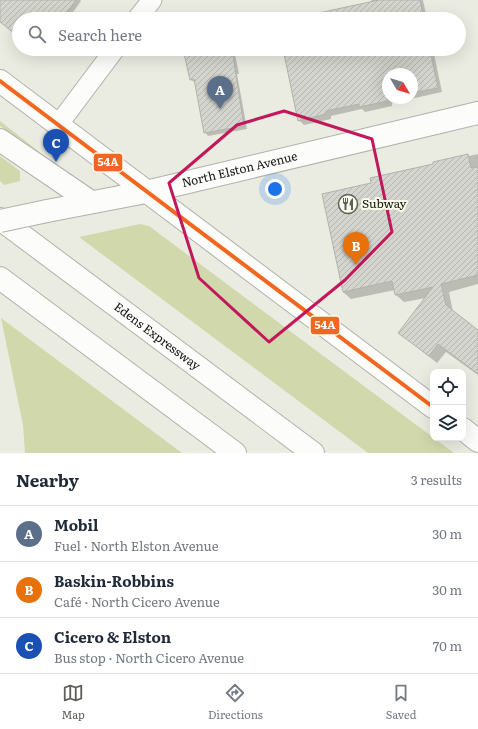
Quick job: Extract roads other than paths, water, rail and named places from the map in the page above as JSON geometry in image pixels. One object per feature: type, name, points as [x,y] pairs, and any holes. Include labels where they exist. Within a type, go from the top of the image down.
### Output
[{"type":"main road","points":[[0,81],[430,405]]},
{"type":"main road","name":"North Elston Avenue","points":[[0,220],[146,192],[478,113]]},
{"type":"main road","points":[[0,140],[91,202]]},
{"type":"main road","name":"Edens Expressway","points":[[0,220],[313,453]]},
{"type":"main road","points":[[0,278],[235,453]]},
{"type":"main road","points":[[466,431],[478,441]]},
{"type":"street","points":[[143,12],[152,0]]},
{"type":"street","points":[[58,125],[110,56]]},
{"type":"place","name":"Mobil","points":[[220,109]]},
{"type":"place","name":"Cicero & Elston","points":[[56,162]]},
{"type":"place","name":"Subway","points":[[348,204]]},
{"type":"place","name":"Baskin-Robbins","points":[[356,265]]}]
